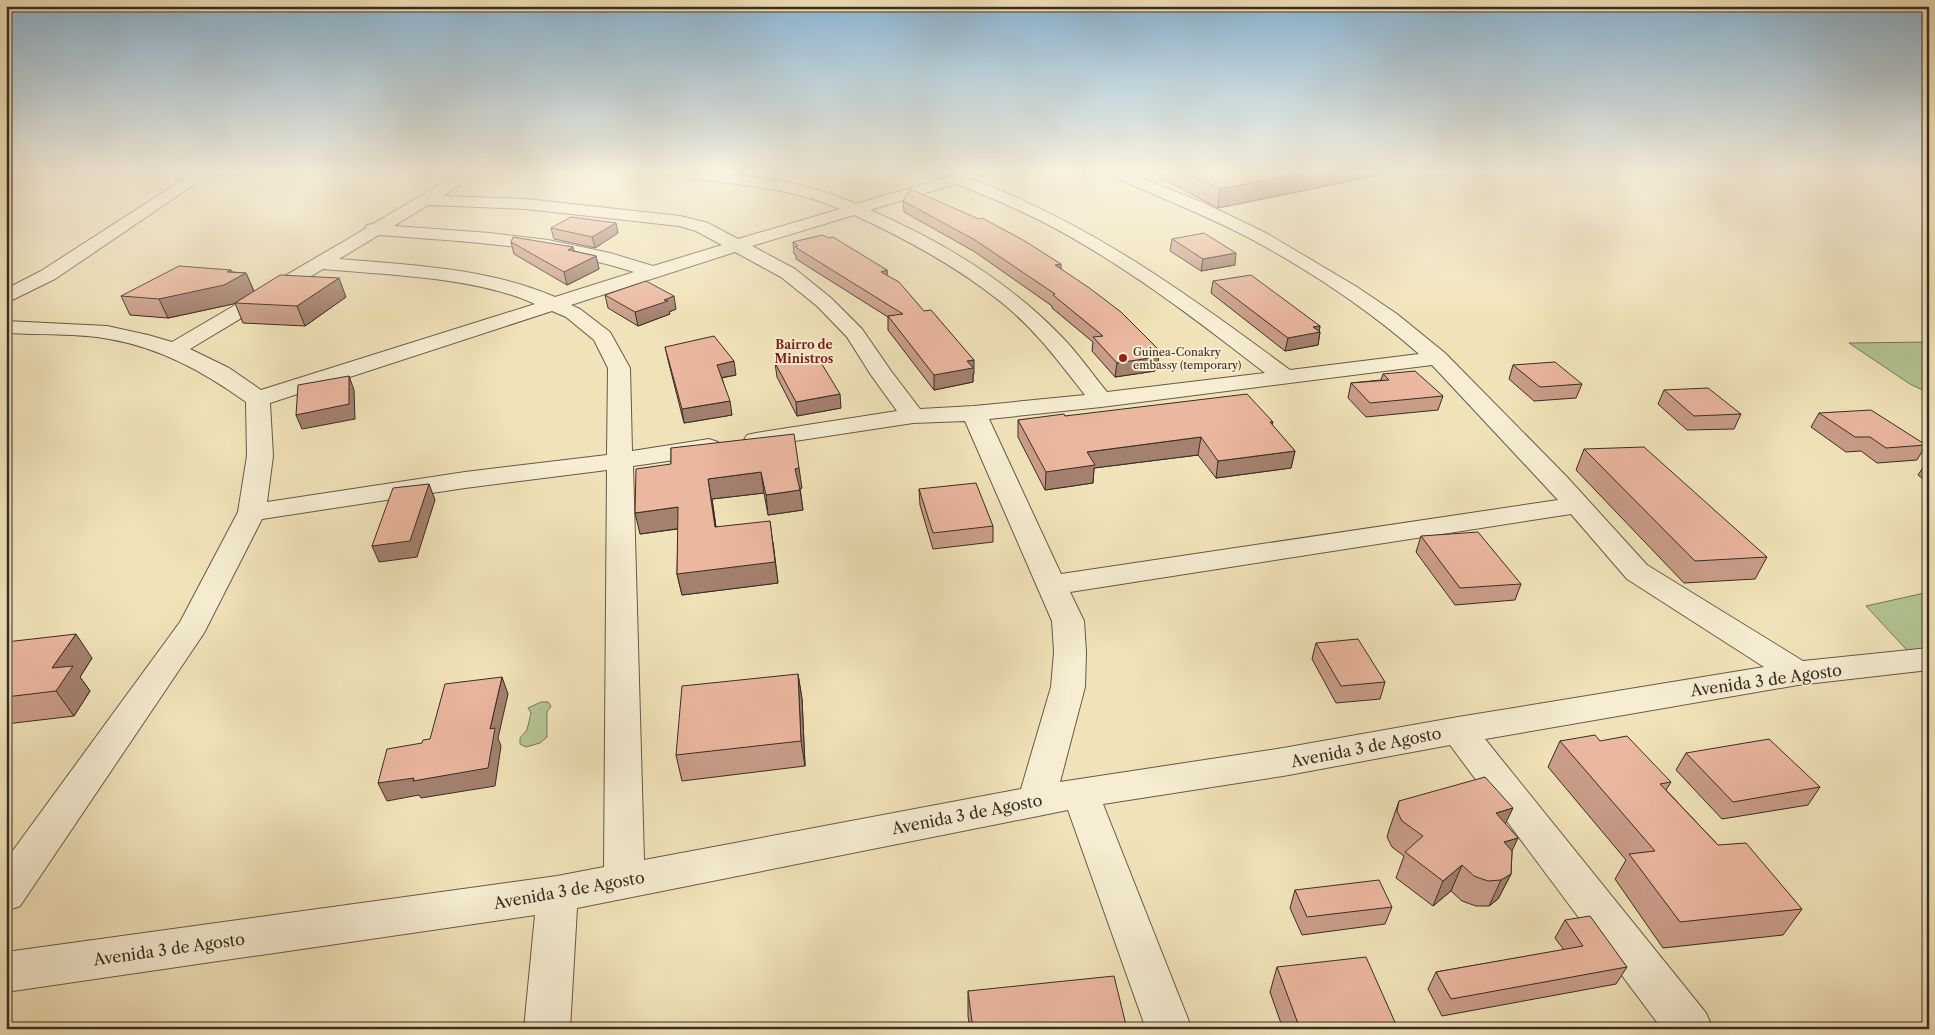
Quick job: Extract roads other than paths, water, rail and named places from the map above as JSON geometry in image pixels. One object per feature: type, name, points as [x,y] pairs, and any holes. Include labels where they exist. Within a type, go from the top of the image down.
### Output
[{"type":"street","points":[[6,296],[48,275],[130,221]]},
{"type":"street","points":[[174,350],[388,221]]},
{"type":"street","points":[[681,221],[702,227],[788,273],[824,302],[855,333],[882,375],[913,416]]},
{"type":"street","points":[[258,399],[652,272],[818,221]]},
{"type":"street","points":[[881,221],[905,232],[956,262],[1009,298],[1054,341],[1101,400]]},
{"type":"street","points":[[1055,221],[1106,248],[1155,280],[1284,376]]},
{"type":"street","points":[[1228,221],[1260,237],[1390,318],[1437,358],[1578,505],[1637,572],[1798,673]]},
{"type":"street","points":[[373,230],[501,240],[554,247],[604,257],[652,272]]},
{"type":"street","points":[[318,264],[480,281],[517,289],[555,303],[586,323],[604,339],[616,355],[619,368],[624,881]]},
{"type":"street","points":[[6,327],[107,332],[141,339],[174,350],[221,373],[258,399]]},
{"type":"street","points":[[252,512],[465,480],[619,461],[913,416],[974,413],[1101,400],[1437,358]]},
{"type":"street","points":[[6,893],[192,626],[252,512],[260,456],[258,399]]},
{"type":"street","points":[[974,413],[1068,621],[1070,652],[1068,687],[1036,801]]},
{"type":"street","points":[[1051,584],[1578,505]]},
{"type":"street","name":"Avenida 3 de Agosto","points":[[6,972],[557,894],[1080,792],[1283,762],[1458,730],[1798,673],[1929,659]]},
{"type":"street","points":[[1458,730],[1690,1029]]},
{"type":"street","points":[[1080,792],[1169,1029]]},
{"type":"street","points":[[547,1029],[557,894]]},
{"type":"place","name":"Guinea-Conakry embassy (temporary)","points":[[1123,358]]},
{"type":"district","name":"Bairro de Ministros","points":[[804,352]]}]
